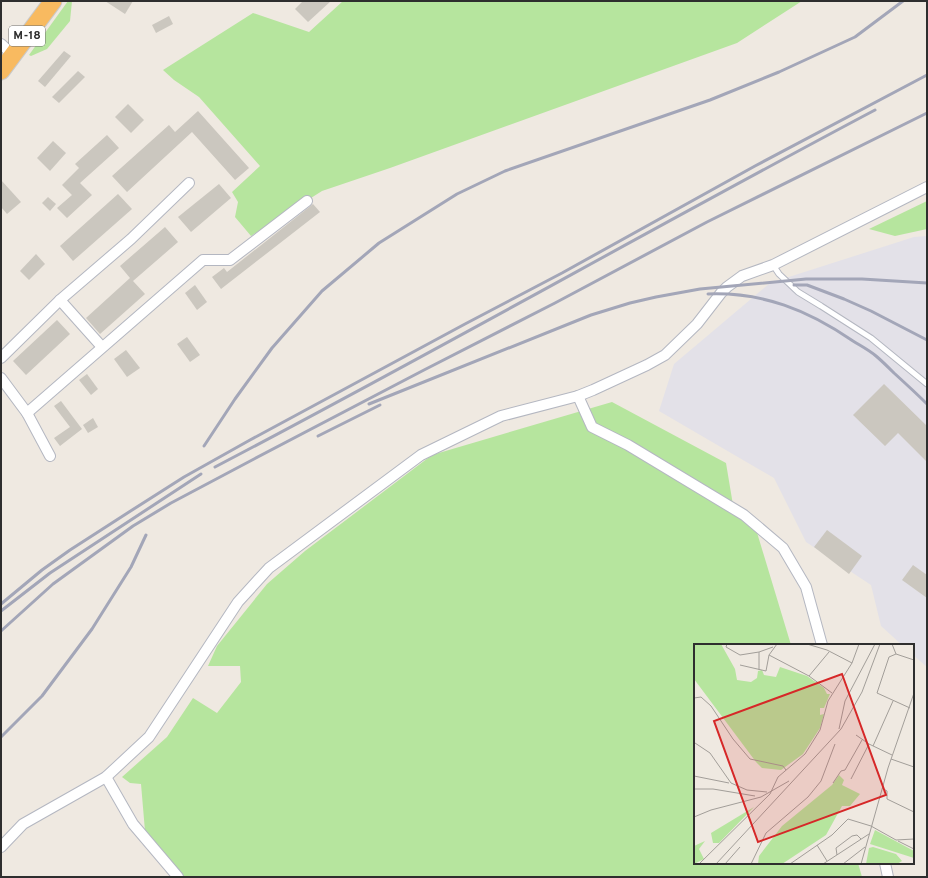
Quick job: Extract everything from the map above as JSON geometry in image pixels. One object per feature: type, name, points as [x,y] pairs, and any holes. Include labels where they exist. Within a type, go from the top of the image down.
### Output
[{"type":"highway","name":"М-18","points":[[1,71],[7,50],[53,1]]},
{"type":"street","points":[[1,358],[60,300],[131,239],[189,183]]},
{"type":"street","points":[[1,847],[23,824],[106,777],[149,737],[238,602],[269,568],[421,454],[502,416],[578,396],[647,365],[665,355],[697,324],[721,293],[742,276],[773,265],[927,187]]},
{"type":"street","points":[[27,413],[203,260],[230,260],[307,201]]},
{"type":"street","points":[[60,300],[102,347]]},
{"type":"street","points":[[1,378],[27,413],[50,456]]},
{"type":"street","points":[[578,396],[592,427],[628,445],[744,515],[783,548],[806,587],[822,644]]},
{"type":"street","points":[[106,777],[133,824],[178,877]]},
{"type":"street","points":[[885,864],[888,877]]},
{"type":"lane","points":[[773,265],[779,274],[798,292],[871,338],[927,384]]},
{"type":"shaded area","points":[[927,236],[927,667],[914,656],[914,644],[901,644],[881,626],[871,585],[806,542],[774,478],[659,411],[674,364],[770,283],[914,237]]},
{"type":"green space","points":[[68,1],[72,1],[70,21],[47,49],[31,56],[29,55]]},
{"type":"green space","points":[[343,1],[802,1],[737,43],[322,191],[251,236],[235,217],[238,202],[232,192],[260,166],[199,97],[174,80],[163,70],[253,13],[309,32]]},
{"type":"green space","points":[[927,201],[927,229],[895,236],[869,229]]},
{"type":"green space","points":[[612,402],[726,463],[733,505],[752,516],[791,644],[694,644],[694,864],[858,864],[862,877],[184,877],[145,831],[141,784],[130,783],[122,777],[167,737],[193,698],[217,713],[241,682],[240,666],[208,666],[217,646],[267,584],[305,551],[432,455]]},
{"type":"building","points":[[105,1],[133,1],[125,14]]},
{"type":"building","points":[[303,1],[331,1],[308,22],[295,9]]},
{"type":"building","points":[[169,16],[173,24],[156,33],[152,25]]},
{"type":"building","points":[[64,51],[71,56],[45,87],[38,81]]},
{"type":"building","points":[[78,71],[85,77],[59,103],[52,97]]},
{"type":"building","points":[[128,104],[144,120],[131,133],[115,117]]},
{"type":"building","points":[[198,111],[249,168],[235,180],[192,132],[127,192],[112,176],[169,125],[175,132]]},
{"type":"building","points":[[107,135],[119,148],[80,183],[92,195],[67,218],[57,208],[72,195],[62,185],[79,168],[75,164]]},
{"type":"building","points":[[53,141],[66,153],[50,171],[37,158]]},
{"type":"building","points":[[1,180],[21,202],[7,214],[1,207]]},
{"type":"building","points":[[219,184],[231,198],[191,232],[178,217]]},
{"type":"building","points":[[118,194],[132,209],[73,261],[60,246]]},
{"type":"building","points":[[48,197],[56,204],[50,211],[42,203]]},
{"type":"building","points":[[313,204],[320,212],[221,289],[212,277],[224,268],[227,272]]},
{"type":"building","points":[[165,227],[178,242],[133,281],[145,294],[100,334],[86,318],[130,278],[120,266]]},
{"type":"building","points":[[36,254],[45,264],[29,280],[20,271]]},
{"type":"building","points":[[195,285],[207,302],[197,310],[185,293]]},
{"type":"building","points":[[57,320],[70,334],[26,375],[13,361]]},
{"type":"building","points":[[187,337],[200,355],[190,362],[177,344]]},
{"type":"building","points":[[126,350],[140,368],[127,377],[114,359]]},
{"type":"building","points":[[87,374],[98,389],[91,395],[79,380]]},
{"type":"building","points":[[884,384],[927,426],[927,462],[898,433],[885,446],[853,415]]},
{"type":"building","points":[[61,401],[82,429],[60,446],[54,438],[70,427],[54,406]]},
{"type":"building","points":[[93,418],[98,427],[88,433],[83,425]]},
{"type":"building","points":[[827,530],[862,556],[849,574],[814,547]]},
{"type":"building","points":[[913,565],[927,575],[927,598],[902,580]]},
{"type":"railway","points":[[204,446],[235,399],[272,348],[322,291],[379,243],[457,194],[505,171],[710,100],[779,72],[855,37],[903,1]]},
{"type":"railway","points":[[1,604],[42,570],[70,550],[184,477],[250,440],[562,273],[755,166],[927,75]]},
{"type":"railway","points":[[215,467],[381,379],[875,110]]},
{"type":"railway","points":[[1,631],[53,584],[133,526],[171,503],[707,222],[927,113]]},
{"type":"railway","points":[[369,404],[591,315],[656,297],[700,289],[806,279],[862,279],[927,283]]},
{"type":"railway","points":[[794,285],[807,285],[844,299],[927,340]]},
{"type":"railway","points":[[708,294],[748,296],[766,300],[784,305],[819,320],[873,354],[927,404]]},
{"type":"railway","points":[[318,436],[380,405]]},
{"type":"railway","points":[[1,611],[50,573],[201,474]]},
{"type":"railway","points":[[1,737],[42,696],[92,629],[131,567],[146,535]]}]
